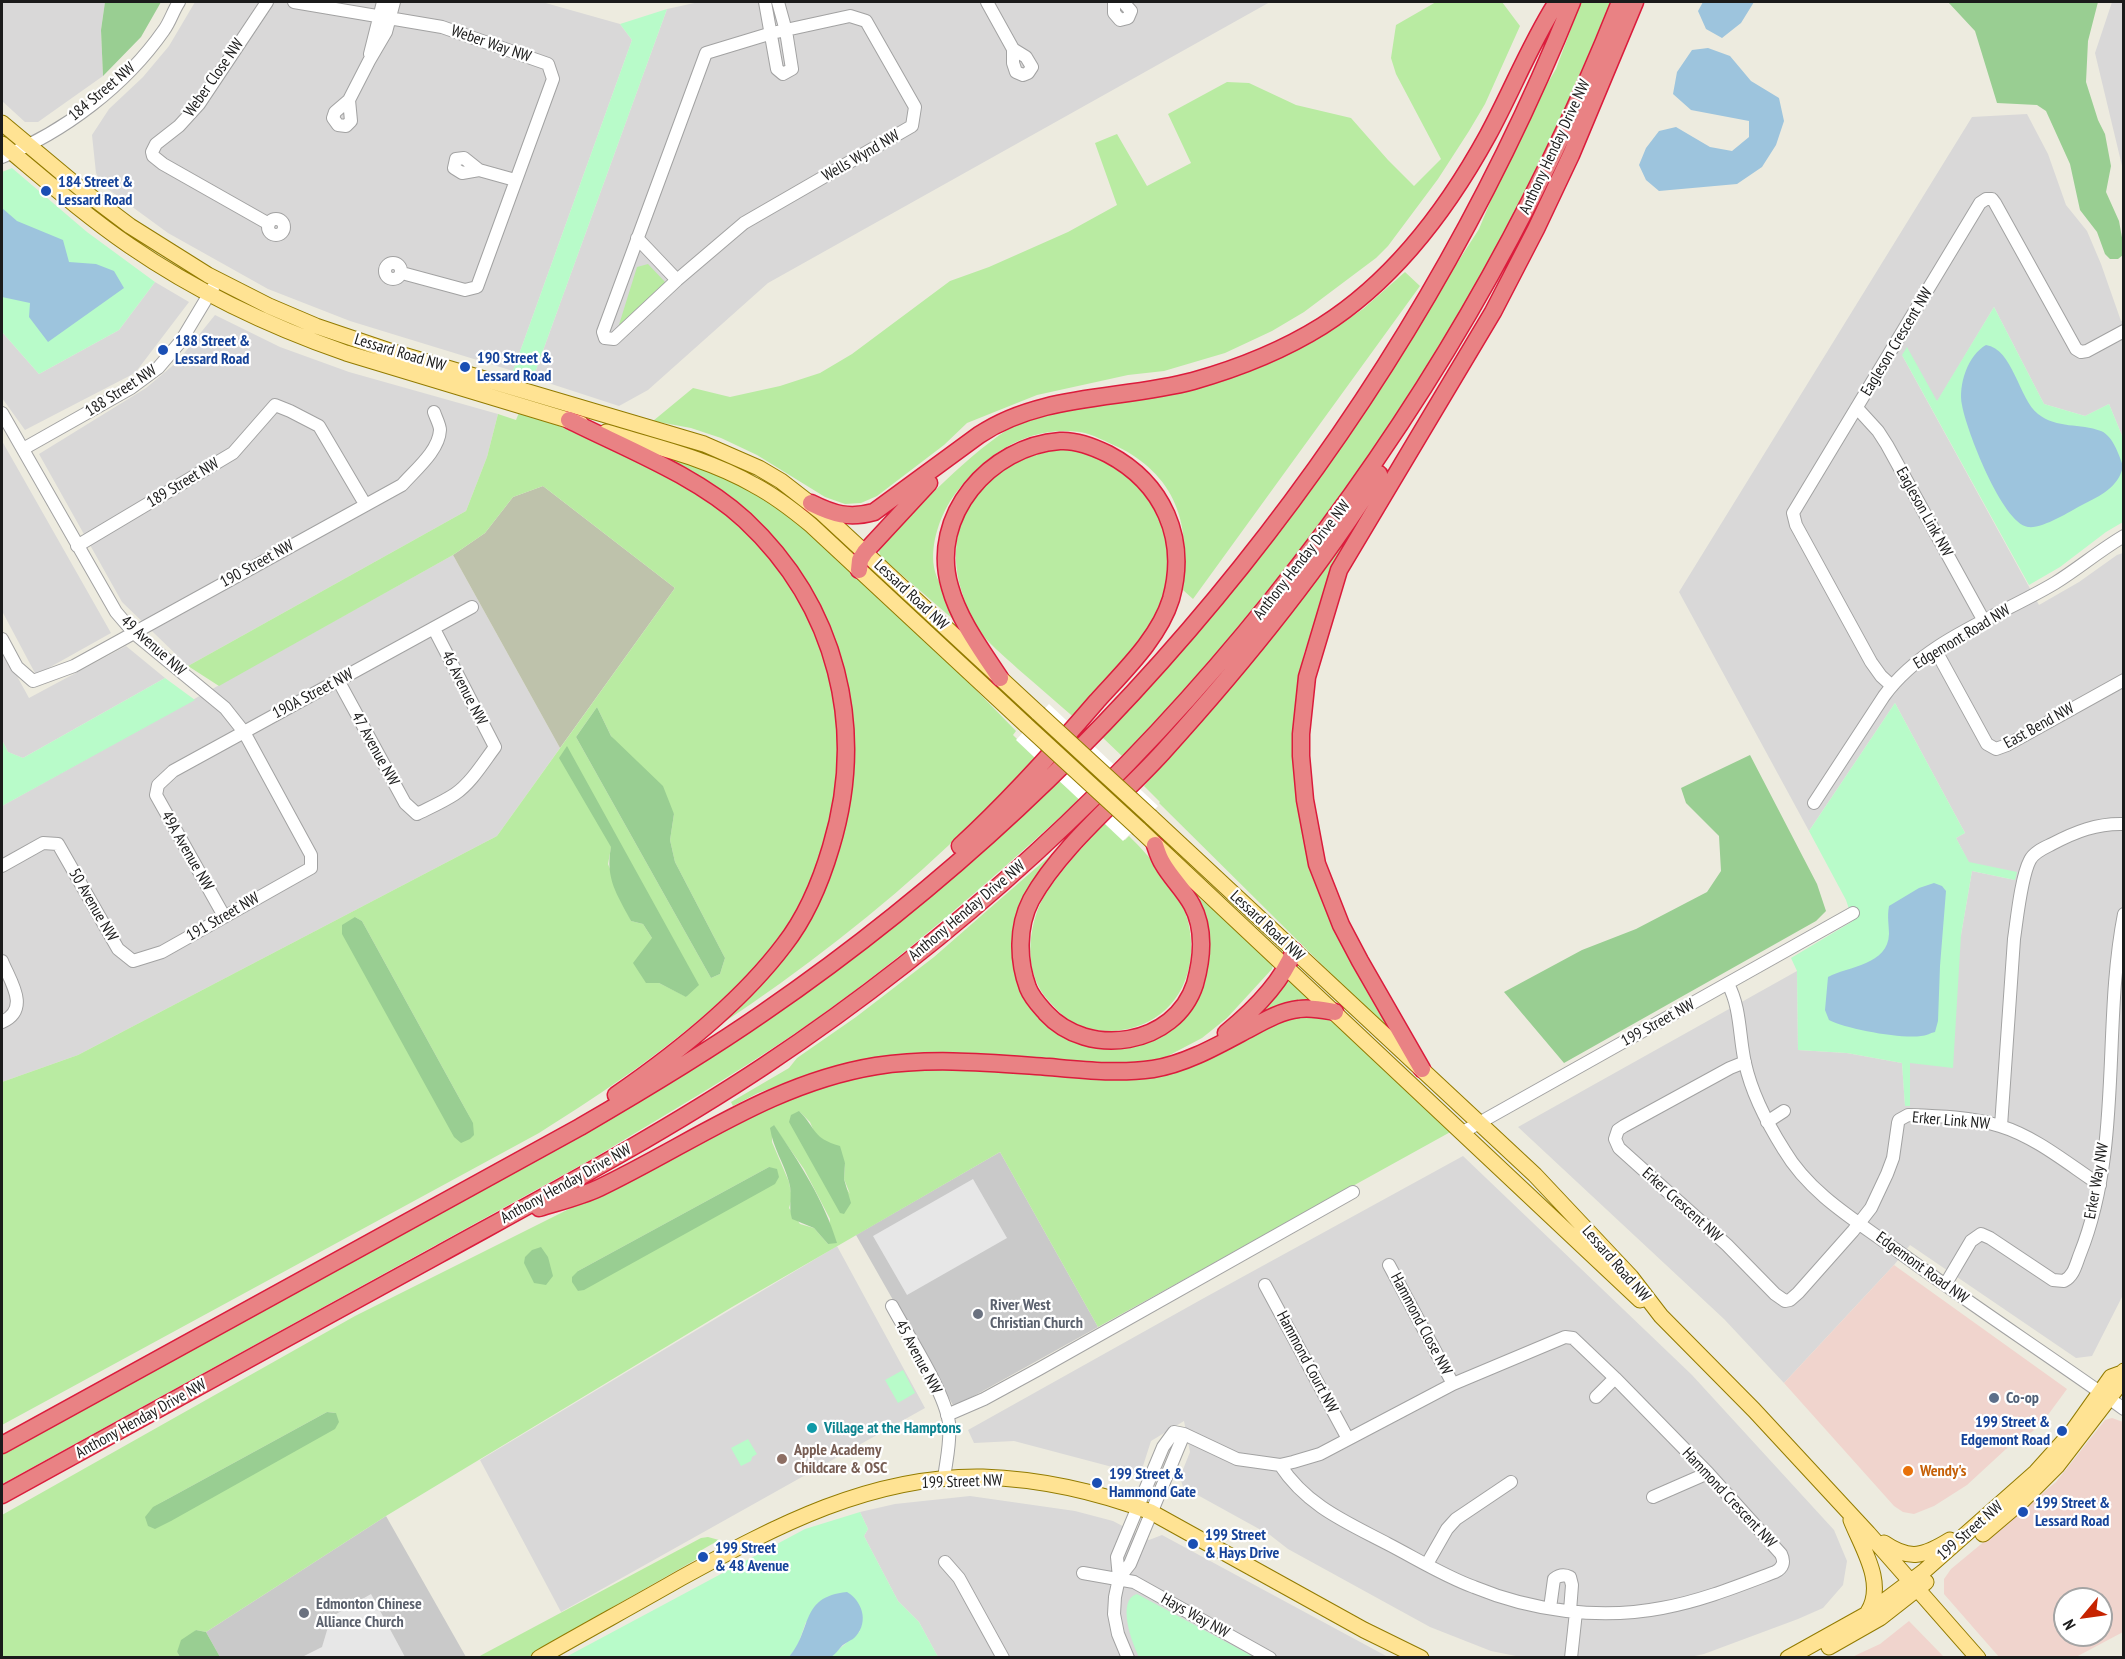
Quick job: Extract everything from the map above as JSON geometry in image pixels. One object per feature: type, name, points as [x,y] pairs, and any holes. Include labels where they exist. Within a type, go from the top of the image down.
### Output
[{"type":"highway","points":[[811,504],[841,516],[858,516],[874,512],[992,426],[1040,408],[1185,383],[1256,361],[1323,326],[1383,276],[1420,237],[1450,197],[1488,136],[1557,2]]},
{"type":"highway","points":[[2,1445],[515,1163],[662,1079],[764,1013],[828,966],[938,880],[1001,824],[1111,716],[1170,653],[1250,557],[1354,414],[1410,327],[1488,186],[1527,106],[1572,2]]},
{"type":"highway","name":"Anthony Henday Drive NW","points":[[2,1495],[644,1141],[767,1064],[879,983],[1019,867],[1080,810],[1151,738],[1252,625],[1344,506],[1390,440],[1435,371],[1492,273],[1542,178],[1576,107],[1620,2]]},
{"type":"highway","points":[[1422,1069],[1341,925],[1317,864],[1305,801],[1301,756],[1307,677],[1339,570],[1493,312],[1572,155],[1635,2]]},
{"type":"highway","points":[[1155,845],[1162,863],[1192,906],[1199,924],[1200,965],[1193,990],[1186,1004],[1160,1028],[1136,1038],[1104,1041],[1067,1031],[1038,1004],[1030,993],[1024,976],[1020,956],[1022,928],[1030,903],[1066,852],[1161,754],[1289,602],[1357,510],[1404,435],[1435,371]]},
{"type":"highway","points":[[515,1163],[677,1050],[755,978],[785,944],[822,875],[842,804],[846,762],[847,735],[834,662],[816,615],[778,555],[743,519],[710,492],[569,420]]},
{"type":"highway","points":[[828,966],[968,839],[1017,790],[1113,684],[1145,646],[1161,622],[1171,600],[1177,558],[1175,539],[1162,502],[1134,470],[1095,447],[1062,441],[1026,448],[1008,457],[977,481],[965,495],[956,514],[947,537],[945,562],[949,585],[965,623],[1000,678]]},
{"type":"highway","points":[[859,570],[860,560],[865,552],[963,448]]},
{"type":"highway","points":[[1196,1055],[1220,1038],[1248,1013],[1279,980],[1294,951]]},
{"type":"highway","points":[[498,1222],[597,1189],[756,1104],[803,1085],[839,1074],[877,1066],[916,1062],[977,1063],[1101,1072],[1132,1071],[1166,1066],[1196,1055],[1281,1013],[1305,1008],[1335,1012]]},
{"type":"main road","name":"Lessard Road NW","points":[[2,123],[129,226],[218,280],[286,313],[351,338],[720,450],[781,481],[811,504],[1422,1069],[1563,1204],[1631,1277],[1661,1316],[1754,1410],[1848,1511],[1978,1657]]},
{"type":"main road","name":"Lessard Road NW","points":[[5,151],[114,235],[157,263],[210,294],[286,331],[338,350],[700,461],[755,485],[796,513],[1335,1012],[1636,1297],[1661,1316]]},
{"type":"main road","name":"199 Street NW","points":[[1788,1658],[1915,1585],[2023,1500],[2069,1453],[2105,1395],[2111,1377],[2123,1372]]},
{"type":"main road","name":"199 Street NW","points":[[1807,1658],[1868,1626],[1915,1585],[2052,1456],[2105,1395]]},
{"type":"main road","name":"199 Street NW","points":[[539,1658],[750,1540],[812,1511],[875,1491],[944,1479],[982,1477],[1060,1486],[1144,1509],[1364,1630],[1421,1658]]},
{"type":"main road","points":[[1848,1511],[1876,1587],[1875,1599],[1867,1614]]},
{"type":"main road","points":[[1868,1533],[1897,1552],[1910,1556],[1937,1547],[1981,1522]]},
{"type":"street","name":"184 Street NW","points":[[5,151],[29,146],[92,105],[137,63],[165,29],[179,2]]},
{"type":"street","name":"Weber Close NW","points":[[267,2],[199,104],[179,126],[156,144],[152,152],[153,156],[164,164],[269,224]]},
{"type":"street","points":[[294,2],[384,17]]},
{"type":"street","points":[[349,100],[386,32],[383,2]]},
{"type":"street","points":[[384,17],[394,2]]},
{"type":"street","points":[[765,2],[777,69],[783,74],[792,69],[786,31],[778,2]]},
{"type":"street","points":[[987,2],[1013,49]]},
{"type":"street","points":[[1114,2],[1114,13],[1120,20],[1128,18],[1131,11],[1123,2]]},
{"type":"street","name":"Wells Wynd NW","points":[[850,16],[866,21],[915,107],[912,126],[744,223],[677,280],[614,339],[605,338],[603,332],[706,53],[786,31],[850,16]]},
{"type":"street","name":"Weber Way NW","points":[[384,17],[442,27],[548,64],[553,79],[477,287],[465,290],[402,273]]},
{"type":"street","points":[[479,170],[515,180]]},
{"type":"street","name":"Eagleson Crescent NW","points":[[1892,686],[1881,676],[1872,662],[1793,519],[1793,513],[1980,203],[1986,199],[1995,203],[2076,349],[2081,352],[2087,351],[2124,331]]},
{"type":"street","points":[[637,238],[677,280]]},
{"type":"street","name":"188 Street NW","points":[[23,449],[131,388],[158,368],[181,341],[218,280]]},
{"type":"street","name":"189 Street NW","points":[[77,546],[233,453],[275,405],[319,426],[365,504]]},
{"type":"street","name":"Eagleson Link NW","points":[[1857,408],[1878,431],[1887,445],[1984,621]]},
{"type":"street","name":"190 Street NW","points":[[2,639],[17,667],[33,681],[74,666],[402,485],[438,441],[441,429],[434,412]]},
{"type":"street","name":"49 Avenue NW","points":[[2,413],[116,612],[134,633],[225,708],[244,732],[301,834],[311,855],[311,868]]},
{"type":"street","name":"Edgemont Road NW","points":[[1814,803],[1892,686],[1915,662],[1984,621],[2054,584],[2124,536]]},
{"type":"street","name":"190A Street NW","points":[[158,785],[173,771],[472,607]]},
{"type":"street","name":"46 Avenue NW","points":[[417,814],[456,793],[478,770],[495,747],[434,629]]},
{"type":"street","name":"East Bend NW","points":[[1935,649],[1987,744],[1996,749],[2124,680]]},
{"type":"street","name":"47 Avenue NW","points":[[338,680],[405,803],[417,814]]},
{"type":"street","name":"49A Avenue NW","points":[[158,785],[156,795],[224,916]]},
{"type":"street","points":[[2001,1126],[2014,939],[2029,862],[2038,852],[2083,829],[2124,824]]},
{"type":"street","name":"50 Avenue NW","points":[[2,866],[43,843],[58,844],[118,949],[133,961]]},
{"type":"street","name":"191 Street NW","points":[[133,961],[162,952],[311,868]]},
{"type":"street","name":"199 Street NW","points":[[1462,1132],[1853,913]]},
{"type":"street","name":"Erker Way NW","points":[[1945,1285],[1971,1241],[1981,1234],[2053,1280],[2061,1282],[2068,1280],[2073,1272],[2100,1185],[2117,957],[2124,914]]},
{"type":"street","points":[[2,961],[18,997],[17,1008],[3,1021]]},
{"type":"street","name":"Edgemont Road NW","points":[[1728,984],[1737,1002],[1737,1020],[1753,1090],[1785,1154],[1812,1186],[1828,1201],[1945,1285],[2124,1409]]},
{"type":"street","name":"Erker Crescent NW","points":[[1745,1062],[1624,1126],[1615,1135],[1616,1144],[1726,1245],[1775,1294],[1785,1300],[1790,1300],[1798,1293],[1860,1223]]},
{"type":"street","points":[[1767,1122],[1784,1111]]},
{"type":"street","name":"Erker Link NW","points":[[1860,1223],[1871,1208],[1887,1174],[1895,1148],[1898,1123],[1908,1115],[1944,1117],[2001,1126],[2029,1139],[2100,1185]]},
{"type":"street","points":[[947,1415],[984,1399],[1039,1369],[1353,1192]]},
{"type":"street","name":"Hammond Close NW","points":[[1389,1264],[1454,1384]]},
{"type":"street","name":"Hammond Court NW","points":[[1265,1285],[1348,1439]]},
{"type":"street","name":"45 Avenue NW","points":[[892,1306],[924,1365],[947,1415],[950,1432],[944,1479]]},
{"type":"street","name":"Hammond Crescent NW","points":[[1144,1509],[1163,1447],[1171,1434],[1180,1432],[1228,1456],[1249,1462],[1280,1465],[1320,1454],[1454,1384],[1569,1336],[1615,1378],[1708,1473],[1780,1554],[1783,1558],[1782,1568],[1720,1592],[1662,1608],[1608,1613],[1573,1611],[1520,1602],[1489,1593],[1445,1574],[1320,1507],[1298,1489],[1280,1465]]},
{"type":"street","points":[[1596,1397],[1615,1378]]},
{"type":"street","points":[[1653,1497],[1708,1473]]},
{"type":"street","points":[[1427,1564],[1447,1529],[1456,1519],[1511,1482]]},
{"type":"street","points":[[1128,1658],[1118,1634],[1114,1614],[1119,1578],[1117,1557],[1144,1509]]},
{"type":"street","points":[[945,1562],[959,1578],[1003,1658]]},
{"type":"street","name":"Hays Way NW","points":[[1083,1573],[1119,1578],[1144,1587],[1270,1658]]},
{"type":"street","points":[[1550,1608],[1554,1579],[1559,1576],[1570,1577],[1573,1611],[1571,1658]]},
{"type":"shaded area","points":[[2,2],[105,2],[101,30],[103,76],[38,122],[25,122],[2,101]]},
{"type":"shaded area","points":[[195,2],[542,2],[620,24],[632,40],[513,371],[350,321],[268,289],[168,233],[101,184],[96,173],[92,135],[109,109],[143,77],[169,46]]},
{"type":"shaded area","points":[[699,2],[1270,2],[768,283],[648,390],[619,406],[533,378],[667,9]]},
{"type":"shaded area","points":[[2112,2],[2123,2],[2123,170],[2095,53]]},
{"type":"shaded area","points":[[2027,114],[2048,154],[2066,205],[2087,231],[2121,321],[2123,320],[2123,438],[2109,404],[2085,416],[2044,404],[1994,307],[1937,402],[1902,355],[2039,605],[2123,553],[2124,1293],[2092,1356],[2076,1358],[1910,1245],[1784,1383],[1724,1319],[1518,1127],[1797,971],[1798,1050],[1847,1053],[1902,1063],[1905,1105],[1910,1106],[1910,1063],[1961,935],[1972,871],[2015,880],[1969,863],[1956,838],[1965,833],[1895,703],[1809,831],[1679,592],[1972,117]]},
{"type":"shaded area","points":[[155,282],[189,302],[135,373],[25,430],[2,398],[2,332],[39,374],[119,330]]},
{"type":"shaded area","points":[[215,315],[280,347],[349,372],[498,414],[487,457],[466,511],[188,666],[122,602],[39,454],[146,388],[177,362]]},
{"type":"shaded area","points":[[2,441],[111,633],[36,675],[2,611]]},
{"type":"shaded area","points":[[543,486],[675,588],[560,748],[453,555],[485,533],[513,497]]},
{"type":"shaded area","points":[[453,555],[560,748],[497,836],[78,1055],[2,1082],[2,806]]},
{"type":"shaded area","points":[[126,646],[165,678],[23,758],[8,752],[2,740],[2,649],[29,698]]},
{"type":"shaded area","points":[[1000,1152],[1098,1327],[954,1407],[856,1235]]},
{"type":"shaded area","points":[[1463,1156],[1692,1375],[1834,1530],[1847,1561],[1843,1585],[1823,1608],[1704,1654],[1685,1658],[1521,1657],[1491,1651],[1430,1627],[1288,1549],[1270,1535],[1183,1487],[1180,1477],[1190,1452],[1184,1421],[1151,1441],[1142,1469],[1135,1473],[1014,1441],[974,1443],[968,1430]]},
{"type":"shaded area","points":[[973,1179],[1007,1238],[907,1295],[873,1236]]},
{"type":"shaded area","name":"Village at the Hamptons","points":[[837,1246],[925,1408],[561,1612],[480,1460]]},
{"type":"shaded area","points":[[1894,1265],[2067,1389],[2042,1423],[2006,1449],[1967,1485],[1934,1506],[1914,1514],[1903,1512],[1894,1506],[1784,1383]]},
{"type":"shaded area","points":[[2112,1418],[2123,1422],[2123,1632],[2113,1637],[2113,1587],[2053,1587],[2053,1647],[2095,1647],[2076,1657],[1999,1657],[1944,1594],[1944,1579],[1951,1569],[2056,1482],[2105,1420]]},
{"type":"shaded area","points":[[970,1496],[1075,1511],[1113,1521],[1149,1540],[1162,1535],[1388,1657],[938,1657],[919,1622],[898,1601],[864,1536],[868,1529],[860,1512],[895,1504]]},
{"type":"shaded area","points":[[386,1516],[466,1657],[220,1657],[206,1632]]},
{"type":"shaded area","points":[[371,1594],[405,1657],[302,1657],[322,1647],[328,1627],[324,1621]]},
{"type":"shaded area","points":[[1909,1621],[1944,1657],[1852,1657],[1880,1644]]},
{"type":"green space","points":[[105,2],[161,2],[141,37],[103,76],[101,30]]},
{"type":"green space","points":[[1436,2],[1502,2],[1520,26],[1485,104],[1438,179],[1388,246],[1376,258],[1304,312],[1272,331],[1225,353],[1164,371],[1128,375],[1037,395],[967,423],[944,445],[877,496],[861,503],[845,504],[825,497],[757,455],[721,438],[691,428],[653,421],[693,388],[730,397],[780,386],[820,373],[852,354],[950,281],[989,267],[1068,232],[1117,205],[1095,143],[1117,134],[1147,186],[1191,163],[1168,114],[1227,82],[1249,83],[1296,105],[1351,118],[1414,186],[1441,159],[1396,74],[1391,58],[1396,25]]},
{"type":"green space","points":[[1581,2],[1611,2],[1547,150],[1458,321],[1380,441],[1289,568],[1168,710],[1123,757],[1101,736],[1124,714],[1183,648],[1254,564],[1327,466],[1479,229],[1520,130],[1556,69]]},
{"type":"green space","points":[[1948,2],[2098,2],[2088,41],[2086,82],[2105,134],[2111,166],[2106,192],[2119,221],[2123,243],[2123,255],[2118,259],[2110,259],[2105,254],[2097,232],[2080,210],[2070,164],[2046,111],[2037,105],[1997,103],[1975,31]]},
{"type":"green space","points":[[667,9],[533,378],[513,371],[632,40],[620,24]]},
{"type":"green space","points":[[12,168],[87,232],[155,282],[119,330],[39,374],[2,332],[2,172]]},
{"type":"green space","points":[[648,264],[666,283],[618,328],[637,267]]},
{"type":"green space","points":[[1405,272],[1420,286],[1193,599],[1183,590],[1185,557],[1182,525],[1175,504],[1165,486],[1136,457],[1099,438],[1080,432],[1043,433],[1009,445],[980,466],[955,494],[945,510],[938,529],[933,558],[938,579],[956,617],[954,620],[881,557],[880,546],[929,496],[981,449],[1019,422],[1286,353],[1336,327],[1363,309]]},
{"type":"green space","points":[[1994,307],[2044,404],[2085,416],[2109,404],[2123,438],[2123,522],[2060,567],[2029,585],[1902,355],[1907,347],[1937,401]]},
{"type":"green space","points":[[520,410],[600,442],[653,466],[713,502],[741,525],[770,557],[806,612],[823,651],[833,687],[838,724],[838,762],[834,800],[826,837],[814,874],[798,908],[768,953],[709,1011],[638,1067],[564,1117],[539,1133],[2,1425],[2,1082],[78,1055],[497,836],[675,588],[543,486],[513,497],[485,533],[453,555],[219,686],[188,666],[466,511],[487,457],[498,414],[516,420]],"holes":[[[597,707],[611,736],[674,814],[670,840],[675,862],[725,958],[720,974],[711,978],[576,737]],[[611,848],[687,997],[659,983],[652,938],[643,924],[631,921],[608,864]],[[355,917],[362,921],[473,1123]]]},
{"type":"green space","points":[[1069,449],[1085,450],[1139,481],[1165,523],[1171,583],[1147,633],[1077,720],[1002,654],[976,627],[961,589],[956,561],[958,535],[966,512],[979,492],[996,475],[1017,462],[1042,453]]},
{"type":"green space","points":[[673,459],[737,481],[798,521],[937,650],[1016,731],[1013,735],[1036,758],[960,834],[867,917],[810,962],[720,1025],[719,1022],[805,924],[822,894],[835,861],[844,826],[852,780],[853,734],[848,690],[837,647],[820,606],[797,567],[768,532],[734,499],[672,461]]},
{"type":"green space","points":[[1344,544],[1304,653],[1295,702],[1295,745],[1301,824],[1395,1037],[1144,786],[1340,545]]},
{"type":"green space","points":[[165,678],[195,700],[2,806],[2,740],[8,752],[23,758]]},
{"type":"green space","points":[[1895,703],[1965,833],[1956,838],[1969,862],[2017,872],[2015,880],[1972,871],[1961,935],[1953,1068],[1910,1063],[1910,1106],[1905,1106],[1902,1063],[1847,1053],[1798,1050],[1797,971],[1791,958],[1853,921],[1846,900],[1809,831]]},
{"type":"green space","points":[[597,707],[611,736],[663,786],[674,814],[670,840],[675,862],[725,958],[720,974],[711,978],[576,737]]},
{"type":"green space","points":[[567,746],[699,985],[686,997],[659,983],[646,983],[633,963],[652,938],[643,924],[631,921],[617,894],[611,877],[611,847],[559,758]]},
{"type":"green space","points":[[1750,755],[1817,884],[1826,911],[1816,921],[1564,1063],[1504,992],[1582,950],[1636,929],[1707,892],[1721,871],[1719,836],[1686,803],[1681,788]]},
{"type":"green space","points":[[1058,780],[1080,799],[909,948],[800,1030],[723,1080],[592,1159],[2,1484],[2,1453],[583,1134],[681,1074],[777,1011],[914,909],[984,850]]},
{"type":"green space","points":[[1105,822],[1125,840],[1129,836],[1165,877],[1186,914],[1191,946],[1184,983],[1176,998],[1164,1011],[1149,1021],[1131,1028],[1111,1031],[1080,1026],[1062,1015],[1041,990],[1032,968],[1031,956],[1034,920],[1043,899],[1068,864]]},
{"type":"green space","points":[[1052,854],[1054,857],[1020,912],[1034,1009],[1119,1047],[1197,994],[1195,895],[1229,922],[1273,964],[1272,969],[1227,1018],[1202,1038],[1164,1058],[1124,1064],[939,1053],[882,1057],[799,1078],[758,1093],[733,1106],[731,1102],[789,1068],[797,1058],[856,1017],[934,957]]},
{"type":"green space","points":[[355,917],[362,921],[473,1123],[474,1135],[470,1139],[461,1143],[454,1137],[342,934],[342,925]]},
{"type":"green space","points":[[1287,979],[1290,979],[1316,1002],[1260,1017],[1254,1014]]},
{"type":"green space","points":[[1288,1013],[1327,1016],[1454,1130],[1098,1327],[1000,1152],[732,1307],[386,1516],[206,1632],[196,1630],[177,1652],[180,1657],[2,1657],[2,1515],[355,1316],[609,1189],[750,1114],[833,1082],[881,1072],[937,1068],[1124,1080],[1161,1075],[1199,1064],[1225,1052],[1263,1024]],"holes":[[[799,1111],[810,1122],[815,1134],[828,1143],[845,1163],[844,1179],[850,1194]],[[773,1125],[804,1169],[830,1219],[828,1244],[814,1228],[800,1224],[789,1208],[792,1198],[789,1182],[772,1142]],[[769,1167],[775,1183],[578,1291],[578,1271]],[[327,1412],[336,1413],[153,1507]]]},
{"type":"green space","points":[[799,1111],[819,1136],[840,1146],[845,1163],[844,1179],[851,1203],[844,1214],[840,1213],[789,1122],[791,1115]]},
{"type":"green space","points":[[774,1125],[818,1197],[837,1243],[828,1244],[814,1228],[792,1219],[789,1182],[770,1128]]},
{"type":"green space","points":[[769,1167],[777,1169],[779,1177],[775,1184],[584,1290],[578,1291],[572,1282],[572,1277],[578,1271]]},
{"type":"green space","points":[[541,1247],[548,1257],[553,1276],[546,1285],[534,1283],[524,1263],[525,1257],[532,1250]]},
{"type":"green space","points":[[903,1370],[915,1393],[898,1403],[885,1380]]},
{"type":"green space","points":[[327,1412],[336,1413],[339,1422],[335,1429],[171,1521],[155,1529],[148,1526],[145,1517],[153,1507]]},
{"type":"green space","points":[[748,1439],[757,1454],[752,1457],[751,1461],[741,1466],[731,1448]]},
{"type":"green space","points":[[860,1512],[868,1529],[864,1536],[898,1601],[919,1622],[938,1657],[830,1657],[860,1631],[806,1622],[797,1647],[789,1657],[564,1658],[805,1529]]},
{"type":"green space","points":[[701,1538],[719,1540],[700,1551],[702,1556],[530,1657],[476,1658]]},
{"type":"green space","points":[[1137,1594],[1252,1656],[1250,1658],[1139,1657],[1130,1632],[1127,1613],[1127,1604]]},
{"type":"green space","points":[[196,1630],[206,1632],[220,1657],[180,1657],[177,1652],[181,1640]]},
{"type":"water","points":[[1703,2],[1754,2],[1741,23],[1722,38],[1706,29],[1698,11]]},
{"type":"water","points":[[1708,48],[1730,56],[1751,81],[1779,98],[1784,121],[1776,145],[1762,167],[1737,184],[1659,191],[1646,180],[1639,165],[1646,148],[1659,131],[1676,127],[1710,147],[1732,151],[1749,137],[1749,121],[1691,110],[1673,94],[1677,72],[1692,50]]},
{"type":"water","points":[[2,208],[17,221],[63,240],[69,262],[96,264],[114,271],[124,288],[48,342],[29,317],[30,303],[2,297]]},
{"type":"water","points":[[1986,345],[1995,348],[2003,355],[2031,407],[2038,414],[2053,422],[2101,431],[2109,437],[2123,466],[2117,480],[2108,490],[2055,519],[2034,527],[2018,522],[2007,510],[1978,453],[1962,405],[1963,380],[1969,363]]},
{"type":"water","points":[[1934,883],[1942,886],[1946,891],[1938,1021],[1935,1032],[1912,1037],[1888,1035],[1848,1027],[1829,1020],[1825,1010],[1828,977],[1866,963],[1882,952],[1889,934],[1889,906],[1919,888]]},
{"type":"water","points":[[847,1592],[857,1601],[862,1612],[862,1624],[856,1636],[831,1657],[789,1657],[814,1607],[821,1600],[832,1595]]},
{"type":"pier","points":[[1049,704],[1158,806],[1123,841],[1016,740]]},
{"type":"place","name":"184 Street & Lessard Road","points":[[46,191]]},
{"type":"place","name":"188 Street & Lessard Road","points":[[163,350]]},
{"type":"place","name":"190 Street & Lessard Road","points":[[465,367]]},
{"type":"place","name":"River West Christian Church","points":[[978,1314]]},
{"type":"place","name":"Co-op","points":[[1994,1398]]},
{"type":"place","name":"Village at the Hamptons","points":[[812,1428]]},
{"type":"place","name":"199 Street & Edgemont Road","points":[[2062,1431]]},
{"type":"place","name":"Apple Academy Childcare & OSC","points":[[782,1459]]},
{"type":"place","name":"Wendy's","points":[[1908,1471]]},
{"type":"place","name":"199 Street & Hammond Gate","points":[[1097,1483]]},
{"type":"place","name":"199 Street & Lessard Road","points":[[2023,1512]]},
{"type":"place","name":"199 Street & Hays Drive","points":[[1193,1544]]},
{"type":"place","name":"199 Street & 48 Avenue","points":[[703,1557]]},
{"type":"place","name":"Edmonton Chinese Alliance Church","points":[[304,1613]]}]
